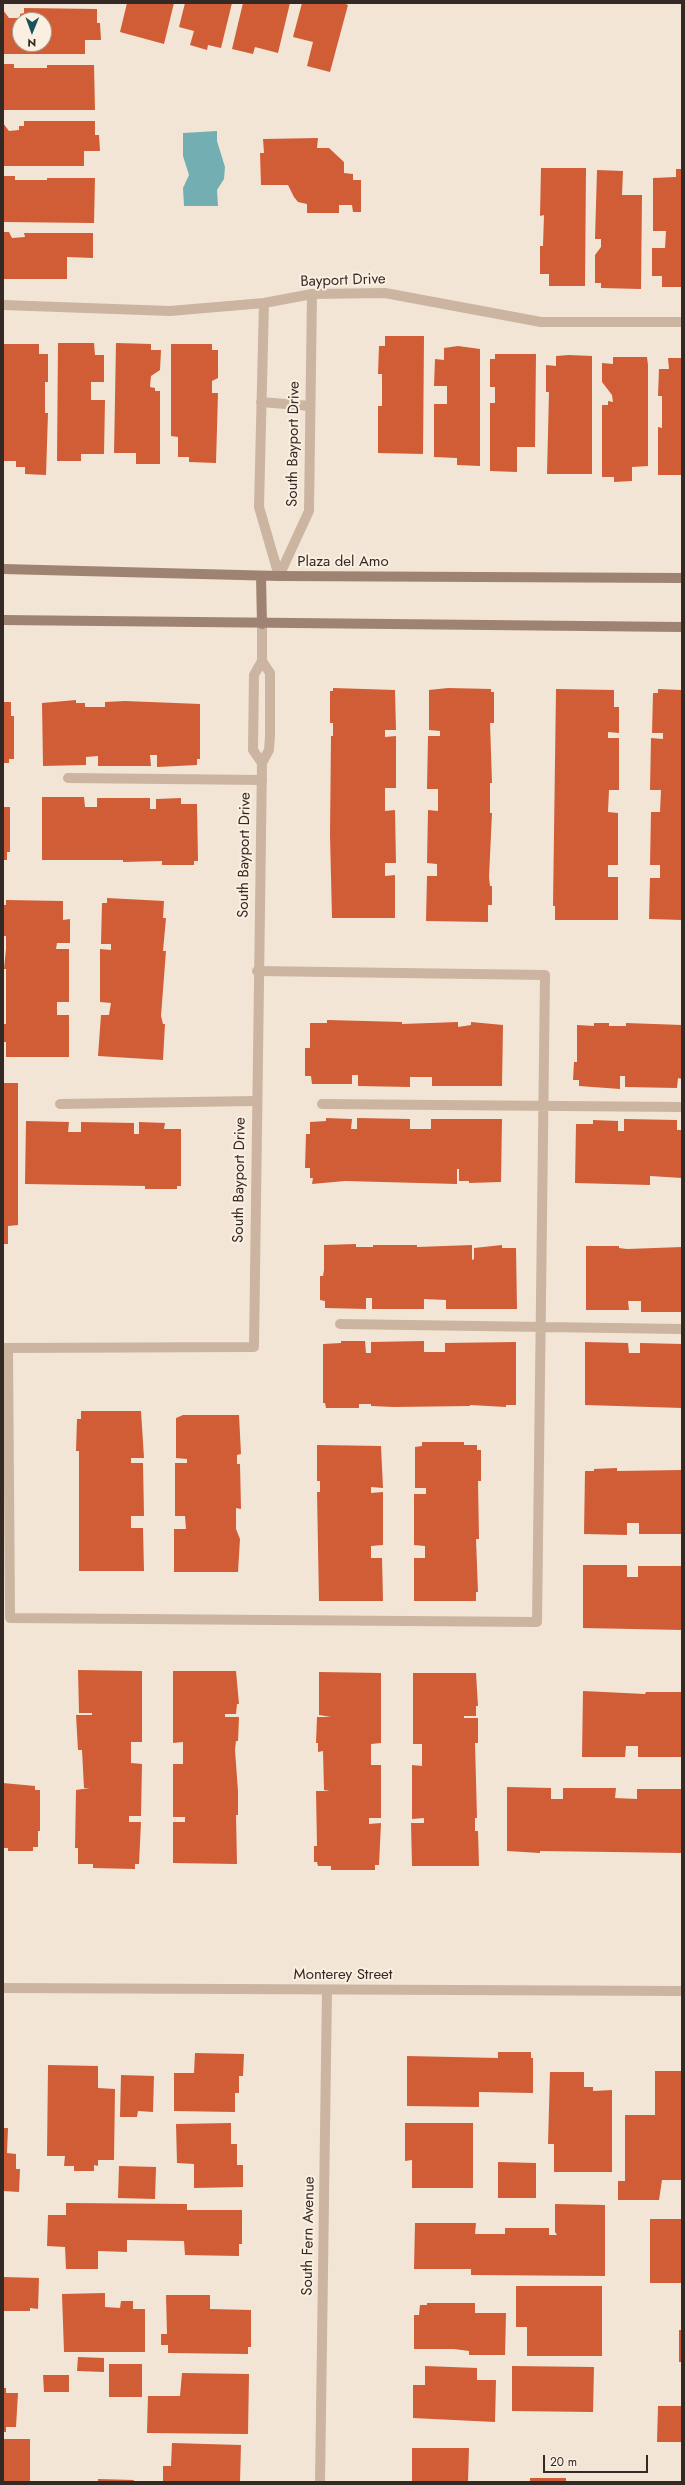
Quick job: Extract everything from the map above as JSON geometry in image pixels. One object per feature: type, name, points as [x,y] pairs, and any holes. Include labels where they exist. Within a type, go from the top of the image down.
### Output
[{"type":"main road","name":"Plaza del Amo","points":[[3,569],[261,576],[682,578]]},
{"type":"main road","points":[[261,576],[262,624]]},
{"type":"main road","points":[[3,620],[262,624],[682,627]]},
{"type":"street","name":"Bayport Drive","points":[[3,305],[170,311],[264,303],[312,294],[385,293],[541,322],[682,322]]},
{"type":"street","name":"South Bayport Drive","points":[[279,576],[309,511],[312,294]]},
{"type":"street","points":[[264,303],[259,507],[279,576]]},
{"type":"street","points":[[261,402],[310,406]]},
{"type":"street","name":"South Bayport Drive","points":[[262,624],[262,661],[254,675],[253,750],[262,762]]},
{"type":"street","name":"South Bayport Drive","points":[[5,1348],[254,1346],[257,971],[262,762],[269,750],[270,720],[270,673],[262,661]]},
{"type":"street","points":[[68,778],[262,780]]},
{"type":"street","points":[[5,1348],[6,1537],[10,1618],[537,1622],[544,975],[257,971]]},
{"type":"street","points":[[60,1104],[256,1102]]},
{"type":"street","points":[[322,1104],[543,1104],[682,1107]]},
{"type":"street","points":[[340,1324],[682,1329]]},
{"type":"street","name":"Monterey Street","points":[[3,1988],[682,1991]]},
{"type":"street","name":"South Fern Avenue","points":[[320,2482],[327,1990]]},
{"type":"water","points":[[217,131],[217,141],[225,167],[224,179],[217,190],[218,206],[184,206],[183,188],[189,175],[183,156],[183,133]]},
{"type":"building","points":[[127,3],[174,3],[164,44],[120,32]]},
{"type":"building","points":[[185,3],[232,3],[221,48],[208,45],[207,50],[190,45],[194,31],[179,27]]},
{"type":"building","points":[[243,3],[290,3],[278,53],[255,47],[253,54],[232,49]]},
{"type":"building","points":[[302,3],[343,3],[348,5],[330,72],[307,66],[313,42],[293,37]]},
{"type":"building","points":[[24,8],[97,9],[97,23],[100,23],[101,40],[85,40],[85,54],[3,54],[3,10],[9,18],[12,18],[12,52],[52,52],[52,12],[24,12]]},
{"type":"building","points":[[3,64],[14,64],[14,68],[47,68],[47,65],[94,65],[95,110],[3,110]]},
{"type":"building","points":[[24,121],[95,121],[95,135],[99,135],[100,151],[84,151],[84,166],[3,166],[3,123],[9,131],[19,130],[19,126],[24,126]]},
{"type":"building","points":[[318,138],[317,148],[329,148],[344,162],[344,173],[353,174],[353,180],[361,180],[361,212],[353,212],[352,205],[339,205],[339,213],[307,213],[307,204],[298,202],[288,185],[261,185],[260,153],[264,153],[263,139]]},
{"type":"building","points":[[541,168],[586,168],[585,286],[549,286],[549,274],[540,274],[540,246],[543,246],[544,215],[540,216]]},
{"type":"building","points":[[676,169],[682,169],[682,287],[662,287],[662,276],[652,276],[652,248],[665,248],[666,231],[653,231],[653,178],[676,177]]},
{"type":"building","points":[[597,170],[623,171],[622,195],[642,195],[641,289],[601,288],[601,283],[595,283],[595,255],[601,247],[601,239],[595,239]]},
{"type":"building","points":[[3,176],[15,176],[15,180],[95,178],[94,223],[3,222]]},
{"type":"building","points":[[3,232],[9,232],[12,238],[25,237],[24,233],[93,233],[93,258],[67,257],[67,279],[3,279]]},
{"type":"building","points":[[385,336],[424,336],[423,454],[378,453],[378,406],[382,406],[382,374],[378,374],[379,346],[385,346]]},
{"type":"building","points":[[58,343],[94,343],[95,355],[104,355],[104,382],[91,382],[91,400],[105,400],[104,454],[81,454],[81,461],[57,461]]},
{"type":"building","points":[[116,343],[151,344],[151,350],[161,350],[160,370],[151,376],[150,387],[155,388],[155,391],[160,391],[160,464],[136,464],[136,453],[114,453]]},
{"type":"building","points":[[3,344],[39,344],[39,354],[48,354],[48,382],[45,382],[45,413],[48,413],[46,475],[25,474],[25,467],[16,467],[16,461],[3,461]]},
{"type":"building","points":[[171,344],[212,344],[212,350],[218,350],[218,378],[212,381],[212,393],[218,393],[216,463],[189,462],[189,457],[178,457],[178,437],[171,436]]},
{"type":"building","points":[[458,346],[480,349],[480,466],[457,465],[457,458],[434,457],[434,404],[447,404],[447,386],[434,386],[435,359],[444,360],[444,348]]},
{"type":"building","points":[[495,354],[536,354],[535,447],[517,447],[517,472],[490,471],[490,403],[495,403],[495,387],[490,387],[490,359],[495,359]]},
{"type":"building","points":[[556,356],[592,356],[592,474],[547,474],[549,392],[546,392],[546,365],[556,366]]},
{"type":"building","points":[[613,357],[647,357],[648,466],[632,467],[632,481],[614,482],[614,477],[602,477],[602,405],[608,405],[608,401],[613,402],[612,395],[602,382],[602,363],[613,364]]},
{"type":"building","points":[[668,358],[682,358],[682,475],[658,475],[658,427],[662,428],[662,396],[658,396],[659,369],[669,369]]},
{"type":"building","points":[[333,688],[395,690],[396,730],[385,730],[385,737],[396,736],[396,788],[385,788],[385,811],[395,810],[396,863],[385,863],[385,876],[395,875],[395,918],[332,918],[330,835],[331,736],[333,736],[333,723],[330,723],[330,691],[333,691]]},
{"type":"building","points":[[448,688],[491,689],[491,692],[494,692],[494,723],[490,723],[492,783],[490,783],[490,813],[492,813],[489,877],[490,886],[492,886],[492,905],[488,905],[488,922],[426,921],[427,876],[437,876],[437,864],[427,863],[428,810],[438,811],[438,789],[427,789],[428,736],[440,736],[440,731],[429,730],[429,690]]},
{"type":"building","points":[[556,689],[614,690],[614,707],[619,707],[619,733],[608,732],[608,738],[619,738],[619,790],[609,790],[608,812],[618,813],[618,865],[608,865],[608,877],[618,877],[618,920],[555,920],[555,906],[553,906]]},
{"type":"building","points":[[658,689],[682,690],[682,920],[649,919],[650,878],[660,878],[660,865],[650,865],[651,812],[660,812],[661,790],[650,790],[651,738],[663,739],[663,733],[652,733],[653,693],[658,693]]},
{"type":"building","points":[[76,700],[76,703],[85,703],[85,707],[105,707],[105,702],[125,701],[200,704],[200,759],[197,759],[197,765],[157,767],[157,755],[150,755],[151,766],[98,766],[98,756],[86,757],[86,765],[43,766],[42,703]]},
{"type":"building","points":[[3,702],[11,702],[11,716],[14,716],[14,759],[9,759],[9,763],[3,763]]},
{"type":"building","points":[[42,797],[84,797],[85,807],[97,807],[97,798],[150,798],[150,809],[156,809],[156,799],[181,798],[181,804],[197,804],[198,861],[194,861],[194,865],[162,865],[162,861],[123,862],[123,860],[42,860]]},
{"type":"building","points":[[3,807],[10,807],[10,852],[7,852],[7,860],[3,860]]},
{"type":"building","points":[[107,898],[164,901],[163,918],[166,918],[163,951],[166,951],[161,1016],[163,1024],[165,1024],[163,1060],[98,1056],[101,1015],[109,1015],[111,1003],[100,1002],[100,949],[111,950],[111,944],[101,944],[102,903],[107,903]]},
{"type":"building","points":[[6,900],[63,901],[63,920],[70,919],[70,943],[57,943],[56,949],[69,949],[69,1002],[57,1002],[57,1015],[69,1015],[69,1057],[6,1057],[6,1042],[3,1042],[4,1024],[6,1024],[6,969],[4,969],[6,936],[3,936],[3,905],[6,905]]},
{"type":"building","points":[[327,1020],[402,1022],[402,1024],[458,1022],[458,1027],[471,1025],[471,1022],[503,1025],[502,1086],[432,1086],[432,1077],[410,1077],[410,1087],[358,1086],[358,1075],[352,1075],[352,1084],[312,1084],[311,1076],[305,1076],[305,1048],[310,1048],[310,1023],[327,1023]]},
{"type":"building","points":[[594,1023],[609,1023],[609,1026],[626,1026],[626,1023],[682,1025],[682,1079],[678,1078],[677,1088],[625,1087],[625,1076],[620,1076],[620,1089],[579,1086],[579,1080],[573,1080],[574,1062],[577,1062],[577,1025],[594,1026]]},
{"type":"building","points":[[3,1083],[18,1083],[18,1225],[8,1226],[8,1244],[3,1244]]},
{"type":"building","points":[[326,1118],[352,1119],[351,1129],[357,1129],[357,1118],[410,1119],[410,1129],[431,1129],[431,1119],[502,1119],[501,1182],[469,1183],[469,1181],[459,1181],[459,1169],[457,1169],[457,1184],[345,1181],[312,1184],[313,1178],[310,1178],[310,1168],[305,1168],[306,1134],[310,1134],[310,1122],[326,1121]]},
{"type":"building","points":[[624,1119],[677,1120],[677,1130],[682,1130],[682,1178],[650,1176],[650,1185],[575,1183],[576,1124],[593,1124],[593,1120],[618,1121],[618,1131],[624,1131]]},
{"type":"building","points":[[26,1121],[69,1122],[68,1132],[81,1132],[81,1122],[134,1123],[134,1134],[139,1134],[139,1122],[165,1123],[164,1129],[181,1129],[181,1186],[177,1186],[177,1189],[145,1189],[145,1186],[25,1184]]},
{"type":"building","points":[[356,1244],[356,1247],[373,1247],[373,1245],[417,1245],[417,1247],[472,1245],[472,1260],[474,1259],[474,1248],[502,1245],[502,1248],[516,1248],[517,1309],[446,1309],[446,1300],[424,1299],[424,1309],[372,1309],[372,1298],[366,1298],[366,1309],[325,1308],[325,1301],[320,1300],[320,1276],[323,1276],[324,1270],[324,1245]]},
{"type":"building","points":[[586,1246],[619,1246],[619,1248],[627,1249],[682,1247],[682,1312],[641,1312],[641,1301],[628,1301],[629,1310],[586,1310]]},
{"type":"building","points":[[341,1341],[365,1341],[366,1353],[371,1353],[371,1342],[424,1341],[424,1352],[445,1352],[445,1343],[516,1342],[516,1405],[506,1405],[506,1407],[470,1405],[394,1407],[359,1404],[359,1408],[326,1408],[325,1403],[323,1403],[323,1344],[341,1343]]},
{"type":"building","points":[[585,1342],[628,1343],[629,1353],[640,1353],[640,1343],[682,1344],[682,1408],[585,1405]]},
{"type":"building","points":[[81,1411],[141,1411],[144,1458],[131,1458],[131,1463],[143,1463],[144,1516],[131,1516],[131,1528],[143,1528],[144,1571],[79,1571],[79,1451],[76,1451],[77,1419],[81,1419]]},
{"type":"building","points":[[183,1415],[239,1415],[241,1454],[237,1455],[237,1464],[240,1464],[241,1509],[236,1508],[236,1529],[240,1539],[238,1572],[174,1572],[174,1529],[186,1529],[185,1516],[175,1516],[175,1463],[187,1463],[187,1459],[176,1458],[176,1418]]},
{"type":"building","points":[[422,1442],[464,1442],[464,1445],[477,1445],[477,1450],[481,1450],[481,1481],[478,1481],[479,1539],[476,1539],[478,1592],[476,1592],[476,1601],[414,1601],[414,1558],[425,1558],[425,1546],[414,1545],[414,1494],[426,1494],[426,1488],[415,1488],[415,1447],[422,1446]]},
{"type":"building","points":[[317,1445],[381,1446],[383,1488],[371,1487],[371,1493],[383,1492],[383,1545],[371,1546],[371,1558],[382,1558],[383,1601],[319,1601],[317,1492],[320,1492],[320,1481],[317,1481]]},
{"type":"building","points":[[617,1468],[617,1471],[682,1470],[682,1534],[639,1534],[639,1523],[627,1523],[627,1535],[584,1534],[585,1471]]},
{"type":"building","points":[[583,1565],[627,1565],[627,1577],[638,1577],[638,1566],[682,1566],[682,1630],[583,1628]]},
{"type":"building","points":[[78,1670],[142,1671],[142,1742],[131,1742],[131,1763],[142,1764],[141,1816],[129,1816],[129,1822],[141,1822],[139,1864],[135,1864],[135,1869],[93,1868],[93,1864],[78,1864],[78,1848],[75,1848],[76,1790],[90,1788],[84,1788],[82,1750],[78,1750],[76,1715],[92,1715],[92,1713],[79,1713]]},
{"type":"building","points":[[173,1671],[236,1671],[239,1704],[237,1704],[236,1714],[225,1714],[225,1717],[239,1717],[238,1741],[236,1741],[235,1750],[238,1791],[238,1815],[236,1815],[237,1864],[173,1863],[173,1822],[185,1822],[185,1817],[173,1817],[173,1764],[183,1764],[183,1742],[173,1743]]},
{"type":"building","points":[[319,1672],[381,1673],[381,1743],[371,1744],[371,1765],[381,1765],[381,1818],[369,1818],[369,1824],[381,1823],[379,1865],[375,1865],[375,1870],[331,1870],[331,1866],[318,1866],[317,1862],[314,1862],[314,1846],[317,1846],[316,1791],[330,1791],[324,1790],[323,1751],[318,1752],[318,1743],[316,1743],[317,1717],[331,1717],[319,1715]]},
{"type":"building","points":[[413,1673],[476,1673],[478,1706],[476,1706],[476,1716],[464,1716],[464,1718],[478,1718],[478,1743],[475,1743],[477,1818],[475,1818],[475,1831],[478,1831],[479,1866],[412,1866],[411,1823],[424,1823],[424,1818],[412,1819],[412,1765],[422,1766],[422,1744],[413,1744]]},
{"type":"building","points":[[583,1691],[645,1694],[646,1692],[682,1692],[682,1757],[638,1757],[638,1746],[626,1746],[625,1757],[582,1757]]},
{"type":"building","points":[[3,1783],[35,1786],[35,1790],[40,1790],[40,1831],[38,1831],[38,1847],[33,1847],[33,1851],[8,1851],[8,1848],[3,1848]]},
{"type":"building","points":[[507,1787],[551,1788],[551,1799],[563,1799],[563,1788],[616,1788],[615,1798],[637,1799],[637,1789],[682,1789],[682,1853],[540,1851],[540,1853],[507,1851]]},
{"type":"building","points":[[498,2052],[531,2052],[531,2058],[533,2058],[533,2093],[479,2092],[479,2107],[407,2106],[407,2056],[498,2058]]},
{"type":"building","points":[[195,2053],[244,2054],[243,2076],[239,2076],[239,2093],[235,2093],[235,2112],[174,2111],[174,2073],[194,2073]]},
{"type":"building","points":[[48,2065],[98,2066],[98,2088],[115,2089],[114,2160],[98,2160],[98,2166],[94,2165],[94,2171],[74,2171],[74,2166],[64,2166],[65,2156],[47,2156]]},
{"type":"building","points":[[655,2071],[682,2071],[682,2180],[662,2180],[659,2200],[618,2200],[618,2181],[625,2181],[625,2115],[655,2115]]},
{"type":"building","points":[[550,2072],[584,2072],[584,2087],[593,2087],[593,2091],[612,2090],[612,2172],[554,2172],[554,2144],[548,2144]]},
{"type":"building","points":[[121,2075],[154,2076],[153,2112],[138,2111],[137,2117],[120,2117]]},
{"type":"building","points":[[231,2123],[231,2144],[237,2144],[237,2165],[243,2165],[243,2187],[194,2188],[194,2164],[177,2163],[176,2124]]},
{"type":"building","points":[[405,2123],[473,2123],[473,2188],[412,2188],[412,2160],[405,2161]]},
{"type":"building","points":[[3,2128],[8,2128],[7,2153],[16,2154],[16,2169],[20,2169],[19,2192],[3,2191]]},
{"type":"building","points":[[498,2162],[536,2163],[536,2198],[498,2198]]},
{"type":"building","points":[[119,2166],[156,2167],[155,2199],[118,2198]]},
{"type":"building","points":[[66,2203],[187,2204],[187,2210],[242,2210],[242,2244],[239,2244],[239,2256],[185,2255],[184,2241],[127,2240],[127,2252],[98,2251],[98,2269],[66,2269],[65,2247],[47,2246],[48,2215],[66,2215]]},
{"type":"building","points":[[555,2204],[605,2205],[605,2276],[471,2275],[471,2269],[414,2269],[415,2223],[476,2223],[475,2234],[505,2234],[505,2228],[549,2228],[549,2235],[557,2235],[555,2232]]},
{"type":"building","points":[[650,2219],[682,2219],[682,2283],[650,2283]]},
{"type":"building","points":[[3,2277],[39,2278],[38,2309],[30,2308],[30,2311],[3,2311]]},
{"type":"building","points":[[516,2286],[602,2286],[602,2356],[527,2356],[527,2327],[516,2327]]},
{"type":"building","points":[[105,2293],[105,2307],[120,2308],[121,2301],[133,2301],[133,2309],[145,2309],[145,2352],[64,2352],[62,2294]]},
{"type":"building","points":[[166,2295],[210,2295],[210,2309],[251,2310],[251,2347],[248,2347],[248,2354],[168,2353],[168,2345],[161,2345],[161,2334],[167,2334]]},
{"type":"building","points":[[427,2303],[475,2303],[475,2313],[506,2313],[505,2355],[469,2355],[469,2351],[454,2349],[414,2349],[414,2315],[419,2315],[420,2305],[427,2305]]},
{"type":"building","points":[[679,2330],[682,2330],[682,2362],[679,2362]]},
{"type":"building","points":[[78,2357],[104,2358],[104,2372],[77,2371]]},
{"type":"building","points":[[109,2364],[142,2364],[142,2397],[109,2397]]},
{"type":"building","points":[[425,2366],[477,2368],[477,2380],[496,2380],[495,2422],[413,2418],[413,2385],[425,2385]]},
{"type":"building","points":[[512,2366],[594,2367],[593,2412],[512,2411]]},
{"type":"building","points":[[182,2373],[249,2374],[248,2434],[147,2433],[148,2396],[180,2396]]},
{"type":"building","points":[[43,2375],[69,2375],[69,2392],[44,2392]]},
{"type":"building","points":[[3,2388],[6,2388],[6,2393],[18,2393],[16,2427],[6,2427],[6,2432],[3,2432]]},
{"type":"building","points":[[658,2406],[682,2406],[682,2442],[657,2442]]},
{"type":"building","points":[[3,2439],[30,2439],[30,2482],[3,2482]]},
{"type":"building","points":[[172,2443],[241,2445],[240,2482],[163,2482],[163,2466],[171,2466]]},
{"type":"building","points":[[412,2448],[469,2448],[468,2482],[412,2482]]},
{"type":"building","points":[[530,2478],[566,2478],[566,2482],[530,2482]]},
{"type":"building","points":[[98,2479],[134,2480],[133,2482],[98,2482]]}]
